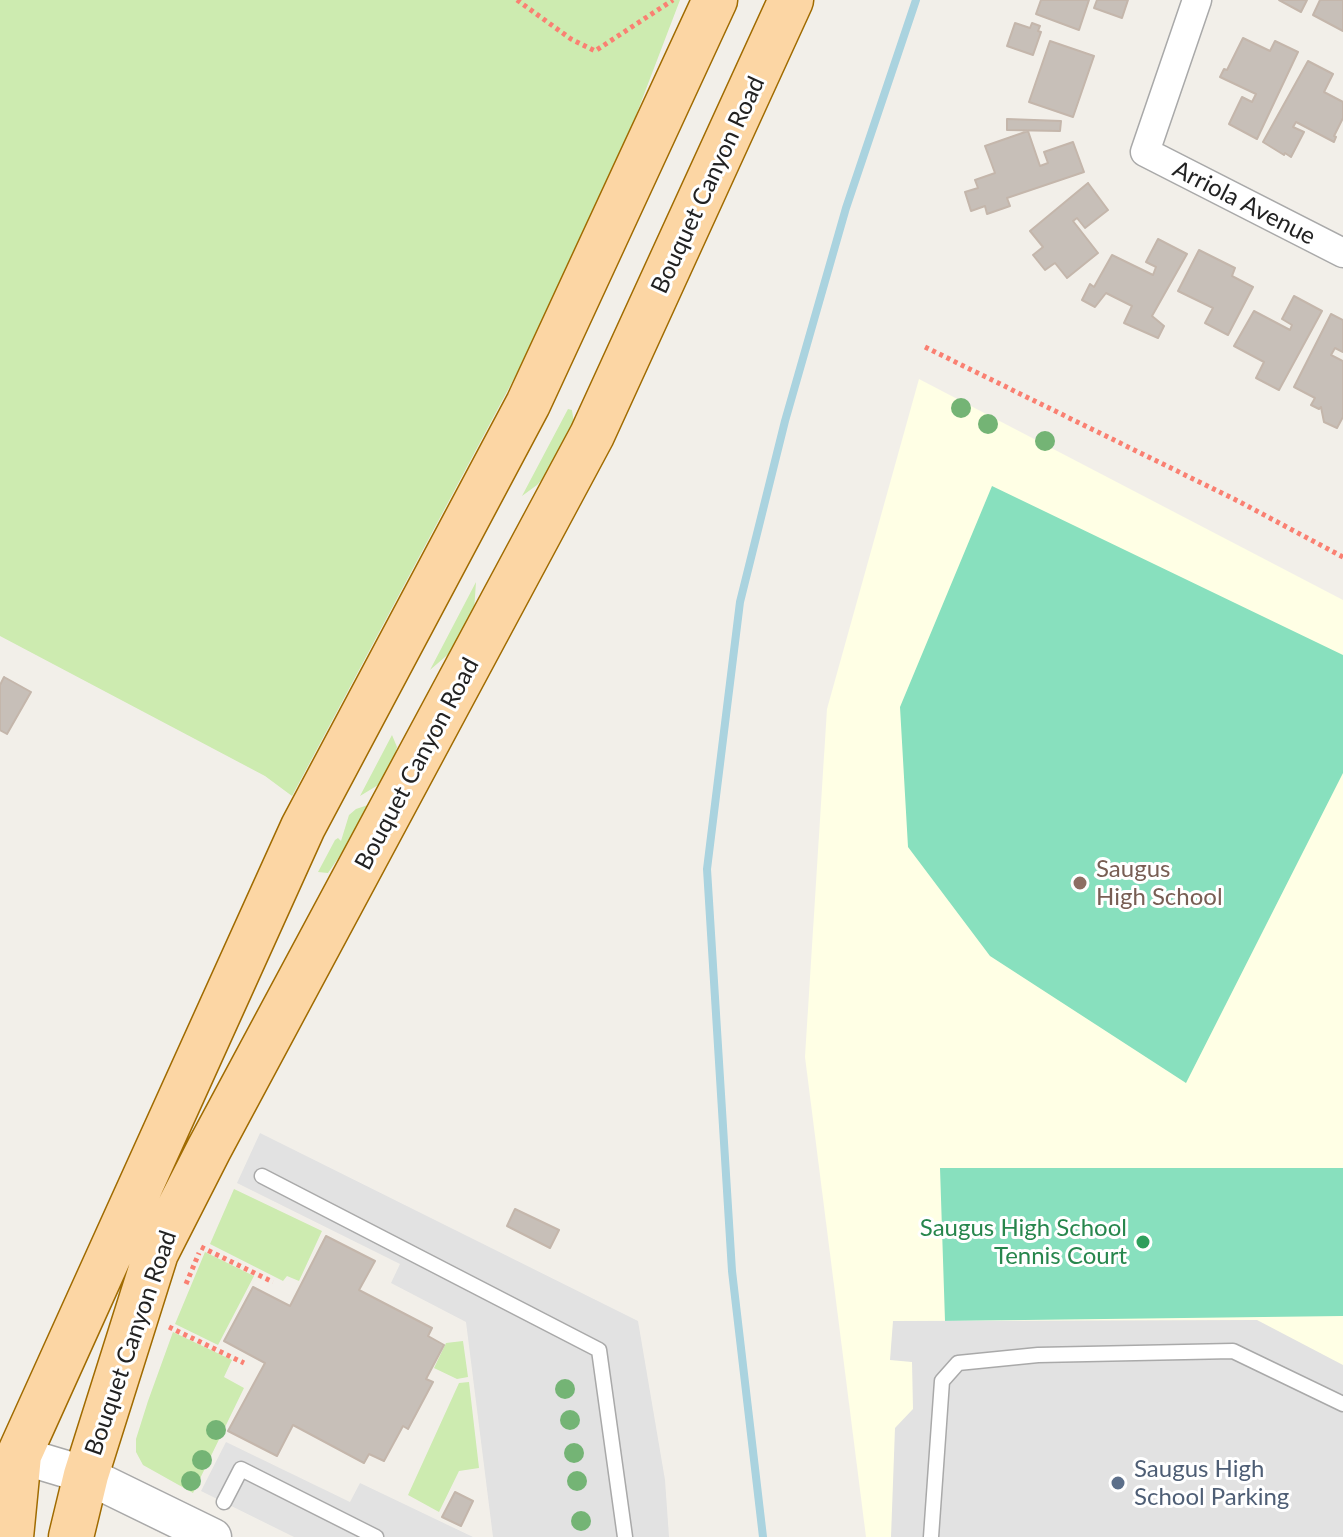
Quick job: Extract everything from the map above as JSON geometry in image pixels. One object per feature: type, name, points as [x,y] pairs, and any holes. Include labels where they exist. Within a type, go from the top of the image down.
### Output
[{"type":"main road","name":"Bouquet Canyon Road","points":[[11,1537],[19,1455],[303,827],[528,404],[715,0]]},
{"type":"main road","name":"Bouquet Canyon Road","points":[[71,1537],[86,1475],[156,1253],[592,435],[791,0]]},
{"type":"street","name":"Arriola Avenue","points":[[1197,0],[1145,152],[1343,253]]},
{"type":"street","points":[[19,1455],[86,1475],[213,1537]]},
{"type":"lane","points":[[262,1176],[599,1350],[625,1537]]},
{"type":"lane","points":[[931,1537],[942,1381],[958,1363],[1038,1355],[1233,1351],[1343,1404]]},
{"type":"lane","points":[[224,1502],[241,1469],[376,1537]]},
{"type":"path","points":[[517,0],[571,39],[595,51],[673,0]]},
{"type":"path","points":[[925,347],[1238,501],[1343,557]]},
{"type":"path","points":[[185,1287],[201,1247],[273,1282]]},
{"type":"path","points":[[174,1314],[169,1327],[244,1363]]},
{"type":"shaded area","name":"Saugus High School","points":[[919,379],[1343,600],[1343,1537],[866,1537],[805,1057],[827,709]]},
{"type":"shaded area","points":[[260,1133],[638,1321],[665,1480],[669,1537],[493,1537],[466,1322],[391,1283],[400,1264],[237,1183]]},
{"type":"shaded area","name":"Saugus High School Parking","points":[[1257,1320],[1343,1365],[1343,1537],[891,1537],[895,1428],[913,1409],[912,1362],[890,1360],[893,1321]]},
{"type":"shaded area","points":[[226,1442],[350,1502],[360,1483],[473,1537],[294,1537],[201,1491]]},
{"type":"green space","points":[[0,0],[680,0],[630,131],[553,305],[292,796],[265,776],[0,636]]},
{"type":"green space","points":[[568,409],[572,410],[574,424],[567,432],[554,467],[522,496]]},
{"type":"green space","points":[[992,486],[1343,655],[1343,773],[1186,1083],[990,956],[908,847],[900,707]]},
{"type":"green space","points":[[476,582],[474,611],[460,644],[430,670]]},
{"type":"green space","points":[[392,735],[397,747],[388,779],[360,796]]},
{"type":"green space","points":[[368,805],[371,810],[328,873],[318,872],[335,840],[338,838],[341,841],[349,815]]},
{"type":"green space","name":"Saugus High School Tennis Court","points":[[940,1168],[1343,1168],[1343,1316],[945,1321]]},
{"type":"green space","points":[[234,1189],[322,1231],[299,1281],[287,1276],[283,1281],[210,1244]]},
{"type":"green space","points":[[205,1252],[254,1276],[218,1345],[175,1324]]},
{"type":"green space","points":[[173,1332],[232,1360],[224,1377],[244,1388],[193,1493],[143,1465],[136,1452],[136,1439]]},
{"type":"green space","points":[[463,1341],[468,1377],[457,1379],[434,1368],[446,1343]]},
{"type":"green space","points":[[469,1382],[479,1468],[459,1471],[439,1512],[408,1495],[459,1383]]},
{"type":"building","points":[[1041,0],[1089,0],[1079,30],[1036,14]]},
{"type":"building","points":[[1097,0],[1128,0],[1122,18],[1094,8]]},
{"type":"building","points":[[1279,0],[1307,0],[1301,12]]},
{"type":"building","points":[[1320,0],[1343,0],[1343,31],[1313,15]]},
{"type":"building","points":[[1015,23],[1030,28],[1032,23],[1040,26],[1033,55],[1007,46]]},
{"type":"building","points":[[1243,38],[1270,51],[1275,41],[1298,52],[1257,139],[1229,124],[1242,97],[1252,102],[1256,94],[1220,77],[1224,69],[1227,70]]},
{"type":"building","points":[[1050,41],[1094,56],[1073,117],[1029,102]]},
{"type":"building","points":[[1308,61],[1333,74],[1324,92],[1343,102],[1343,118],[1334,142],[1296,122],[1293,127],[1304,132],[1291,157],[1263,142]]},
{"type":"building","points":[[1007,119],[1061,121],[1060,131],[1007,130]]},
{"type":"building","points":[[1028,131],[1040,166],[1048,163],[1044,152],[1073,142],[1084,172],[1007,198],[1010,206],[987,214],[985,206],[971,211],[965,192],[978,188],[975,180],[995,173],[985,146]]},
{"type":"building","points":[[1088,183],[1108,210],[1085,228],[1077,218],[1073,221],[1098,253],[1067,278],[1055,263],[1045,270],[1033,255],[1043,247],[1030,231]]},
{"type":"building","points":[[1158,239],[1187,254],[1152,316],[1164,326],[1158,338],[1124,323],[1132,306],[1106,293],[1095,307],[1082,300],[1090,284],[1094,287],[1112,255],[1153,275],[1156,267],[1146,262]]},
{"type":"building","points":[[1199,250],[1235,268],[1232,276],[1253,287],[1228,335],[1205,323],[1213,308],[1178,291]]},
{"type":"building","points":[[1294,296],[1322,311],[1279,390],[1256,378],[1264,362],[1234,346],[1254,311],[1290,330],[1292,325],[1282,319]]},
{"type":"building","points":[[1331,314],[1343,320],[1343,352],[1335,348],[1331,355],[1343,361],[1343,417],[1337,428],[1324,422],[1321,407],[1311,405],[1315,398],[1294,387]]},
{"type":"building","points":[[4,677],[31,692],[7,734],[0,730],[0,685]]},
{"type":"building","points":[[515,1209],[559,1230],[550,1248],[507,1226]]},
{"type":"building","points":[[326,1236],[375,1261],[359,1290],[432,1328],[428,1336],[444,1345],[426,1379],[433,1382],[408,1429],[403,1426],[384,1461],[369,1454],[364,1463],[293,1425],[277,1456],[228,1431],[265,1363],[224,1341],[253,1287],[290,1306]]},
{"type":"building","points":[[455,1492],[473,1501],[461,1526],[442,1517]]},
{"type":"waterway","points":[[763,1537],[732,1271],[707,869],[740,602],[785,421],[846,208],[916,0]]},
{"type":"place","name":"Saugus High School","points":[[1080,883]]},
{"type":"place","name":"Saugus High School Tennis Court","points":[[1143,1242]]},
{"type":"place","name":"Saugus High School Parking","points":[[1118,1483]]}]
